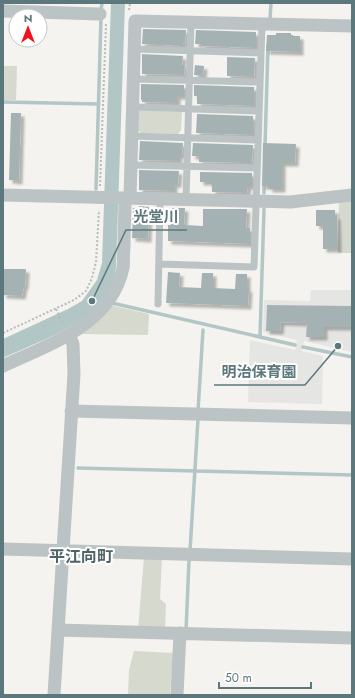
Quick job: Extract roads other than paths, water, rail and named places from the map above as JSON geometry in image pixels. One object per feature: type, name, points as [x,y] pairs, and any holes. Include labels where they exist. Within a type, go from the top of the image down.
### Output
[{"type":"street","points":[[3,11],[103,16]]},
{"type":"street","points":[[3,366],[66,330],[84,325],[99,313],[106,305],[116,287],[123,267],[131,165],[135,21],[352,26]]},
{"type":"street","points":[[3,195],[256,202],[290,202],[352,195]]},
{"type":"street","points":[[54,695],[74,374],[73,344],[66,330]]},
{"type":"street","points":[[71,411],[352,418]]},
{"type":"street","points":[[3,549],[352,559]]},
{"type":"street","points":[[58,630],[352,638]]},
{"type":"street","points":[[177,695],[180,633]]},
{"type":"lane","points":[[186,200],[191,22]]},
{"type":"lane","points":[[159,264],[254,267],[262,24]]},
{"type":"lane","points":[[135,50],[261,53]]},
{"type":"lane","points":[[134,79],[260,82]]},
{"type":"lane","points":[[133,107],[259,110]]},
{"type":"lane","points":[[132,136],[258,140]]},
{"type":"lane","points":[[131,165],[257,168]]},
{"type":"lane","points":[[158,304],[160,199]]},
{"type":"waterway","points":[[101,10],[102,3]]},
{"type":"waterway","points":[[270,19],[271,3]]},
{"type":"waterway","points":[[96,189],[101,17]]},
{"type":"waterway","points":[[265,146],[268,46]]},
{"type":"waterway","points":[[3,102],[99,104]]},
{"type":"waterway","points":[[264,182],[264,193]]},
{"type":"waterway","points":[[260,337],[264,209]]},
{"type":"waterway","points":[[112,303],[295,345]]},
{"type":"waterway","points":[[198,411],[203,330]]},
{"type":"waterway","points":[[303,347],[352,357]]},
{"type":"waterway","points":[[190,551],[198,419]]},
{"type":"waterway","points":[[78,468],[352,475]]},
{"type":"waterway","points":[[186,631],[189,560]]},
{"type":"place","name":"光堂川","points":[[92,301]]},
{"type":"place","name":"明治保育園","points":[[338,346]]},
{"type":"district","name":"平江向町","points":[[81,556]]}]
